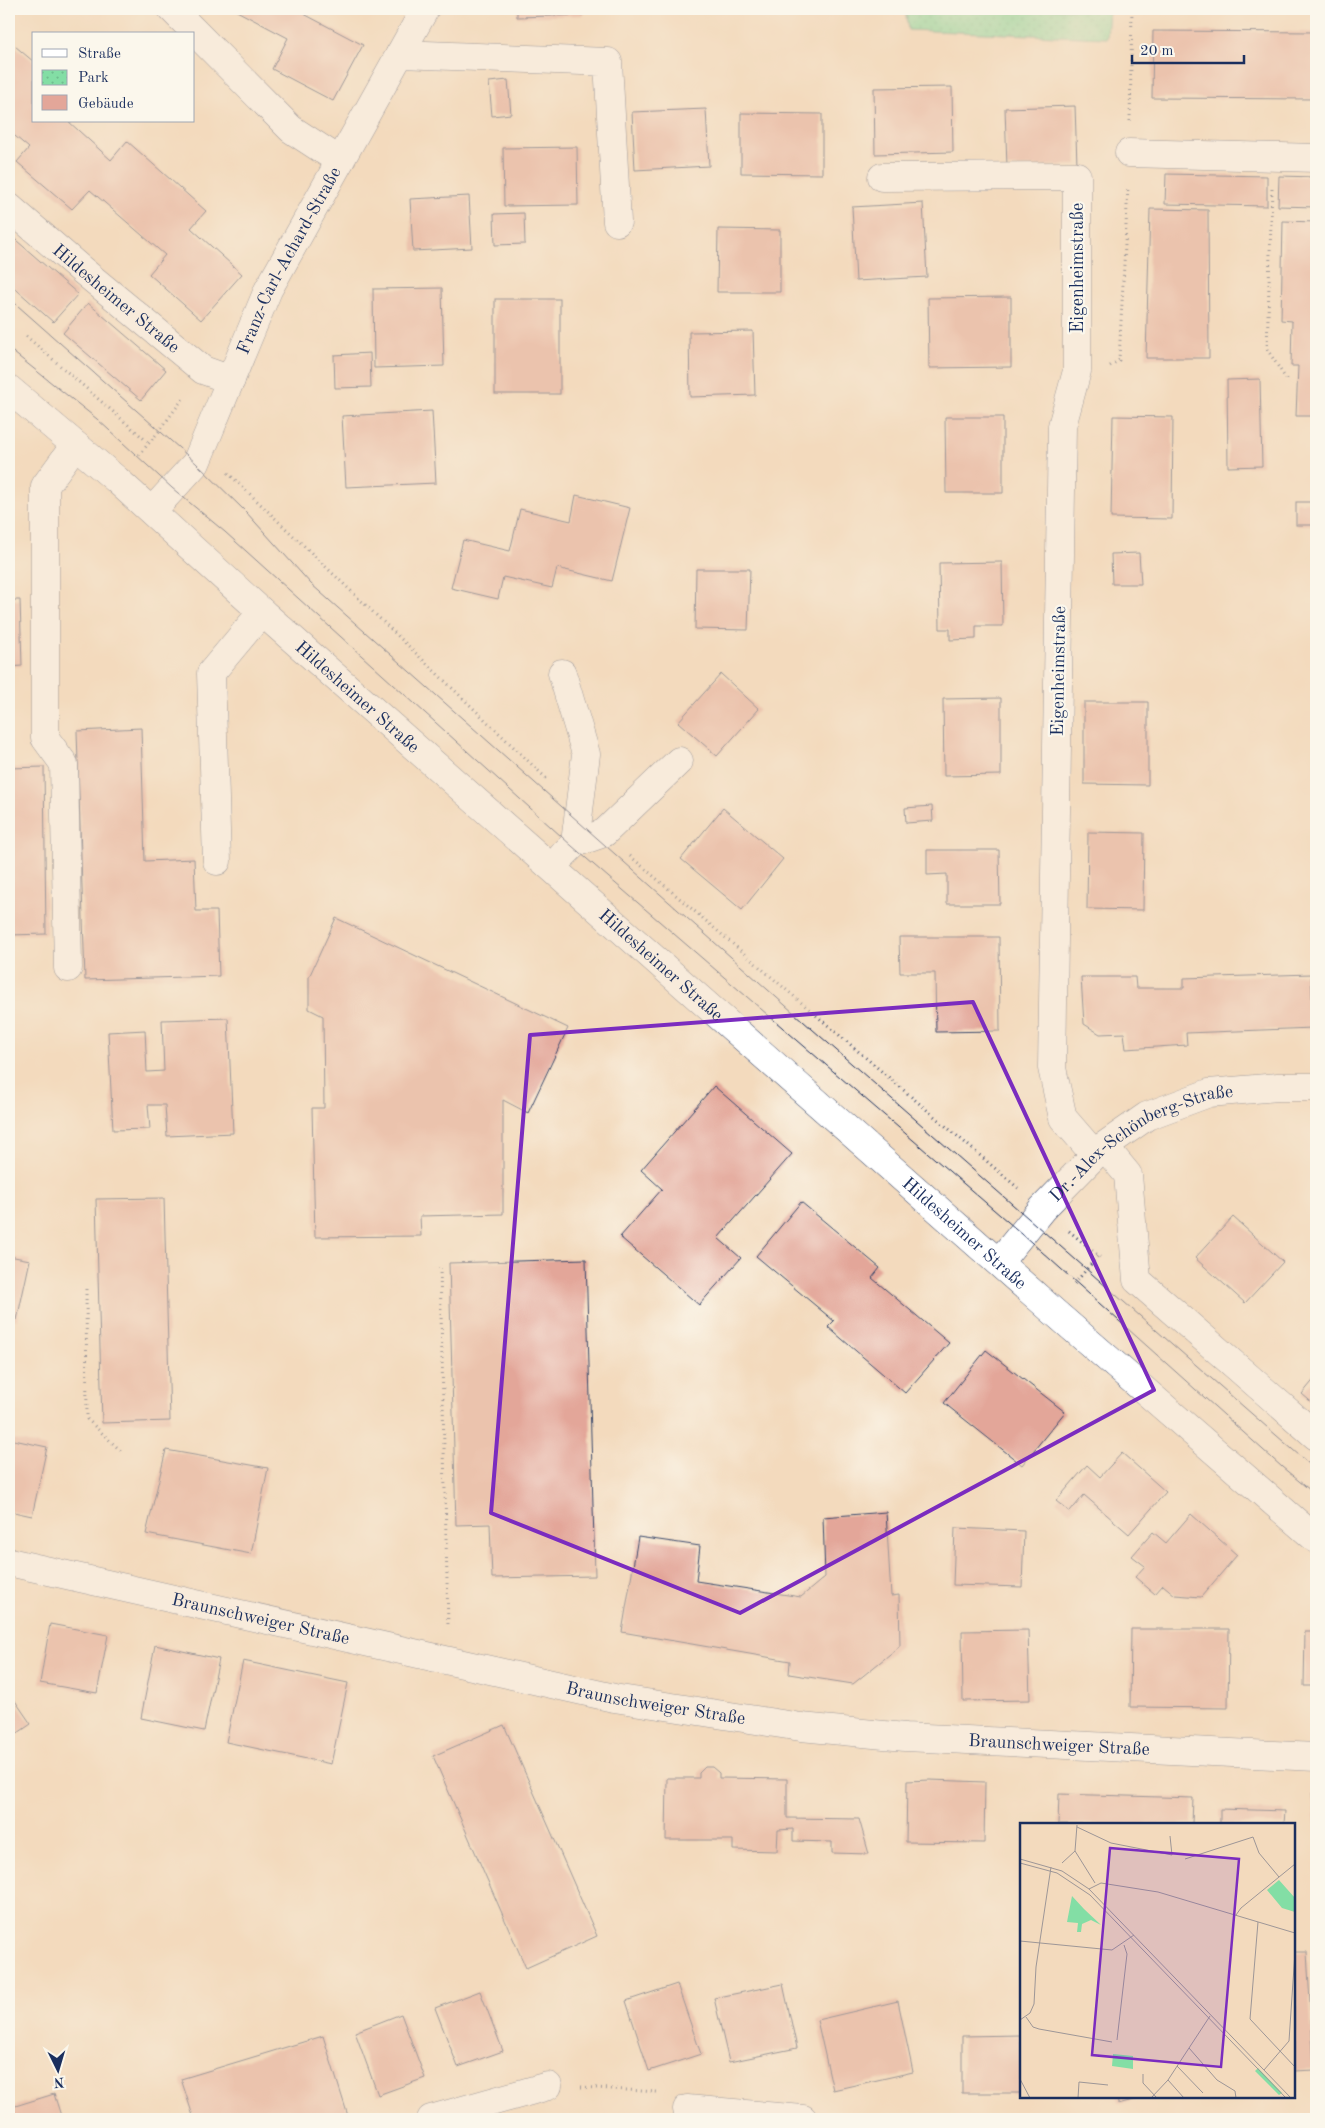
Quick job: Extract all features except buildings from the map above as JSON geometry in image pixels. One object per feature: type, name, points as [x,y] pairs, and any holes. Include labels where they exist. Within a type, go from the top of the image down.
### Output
[{"type":"street","points":[[172,9],[195,32]]},
{"type":"street","name":"Franz-Carl-Achard-Straße","points":[[152,511],[196,463],[268,290],[425,9]]},
{"type":"street","points":[[195,32],[291,129],[340,162]]},
{"type":"street","points":[[400,54],[608,62],[617,222]]},
{"type":"street","points":[[1129,153],[1316,158]]},
{"type":"street","name":"Eigenheimstraße","points":[[882,177],[1077,176],[1077,371],[1062,426],[1052,1068],[1063,1118],[1128,1175],[1137,1280]]},
{"type":"street","name":"Hildesheimer Straße","points":[[9,206],[83,271],[203,370],[231,380]]},
{"type":"street","name":"Hildesheimer Straße","points":[[9,389],[117,480],[262,612],[1316,1539]]},
{"type":"street","points":[[68,968],[64,764],[45,738],[45,486],[74,445]]},
{"type":"street","points":[[217,861],[211,673],[262,612]]},
{"type":"street","points":[[562,673],[586,754],[575,844]]},
{"type":"street","points":[[552,867],[575,844],[604,833],[679,762]]},
{"type":"street","name":"Dr.-Alex-Schönberg-Straße","points":[[999,1262],[1042,1209],[1100,1150],[1147,1116],[1209,1093],[1278,1087],[1316,1087]]},
{"type":"street","points":[[1137,1280],[1316,1436]]},
{"type":"street","name":"Braunschweiger Straße","points":[[9,1562],[614,1698],[801,1727],[905,1738],[1316,1757]]},
{"type":"street","points":[[431,2119],[548,2086]]},
{"type":"street","points":[[688,2114],[803,2119]]},
{"type":"path","points":[[1077,371],[1109,367],[1119,360],[1129,153],[1132,9]]},
{"type":"path","points":[[1273,156],[1267,349],[1288,382]]},
{"type":"path","points":[[26,336],[149,443]]},
{"type":"path","points":[[117,480],[149,443],[203,370]]},
{"type":"path","points":[[180,403],[210,430]]},
{"type":"path","points":[[225,470],[580,811]]},
{"type":"path","points":[[604,833],[1098,1256],[1137,1280]]},
{"type":"path","points":[[440,1268],[449,1661]]},
{"type":"path","points":[[86,1289],[87,1418],[121,1451]]},
{"type":"path","points":[[548,2086],[659,2092],[688,2114]]},
{"type":"highlighted area","points":[[973,1002],[1154,1390],[740,1613],[491,1513],[530,1035]]},
{"type":"green space","points":[[905,9],[1109,9],[1107,38],[908,30]]},
{"type":"tram line","points":[[9,298],[196,463],[246,512],[311,584],[812,1029],[1316,1470]]},
{"type":"tram line","points":[[9,349],[97,419],[172,488],[225,532],[572,846],[1022,1234],[1282,1467],[1316,1495]]}]
